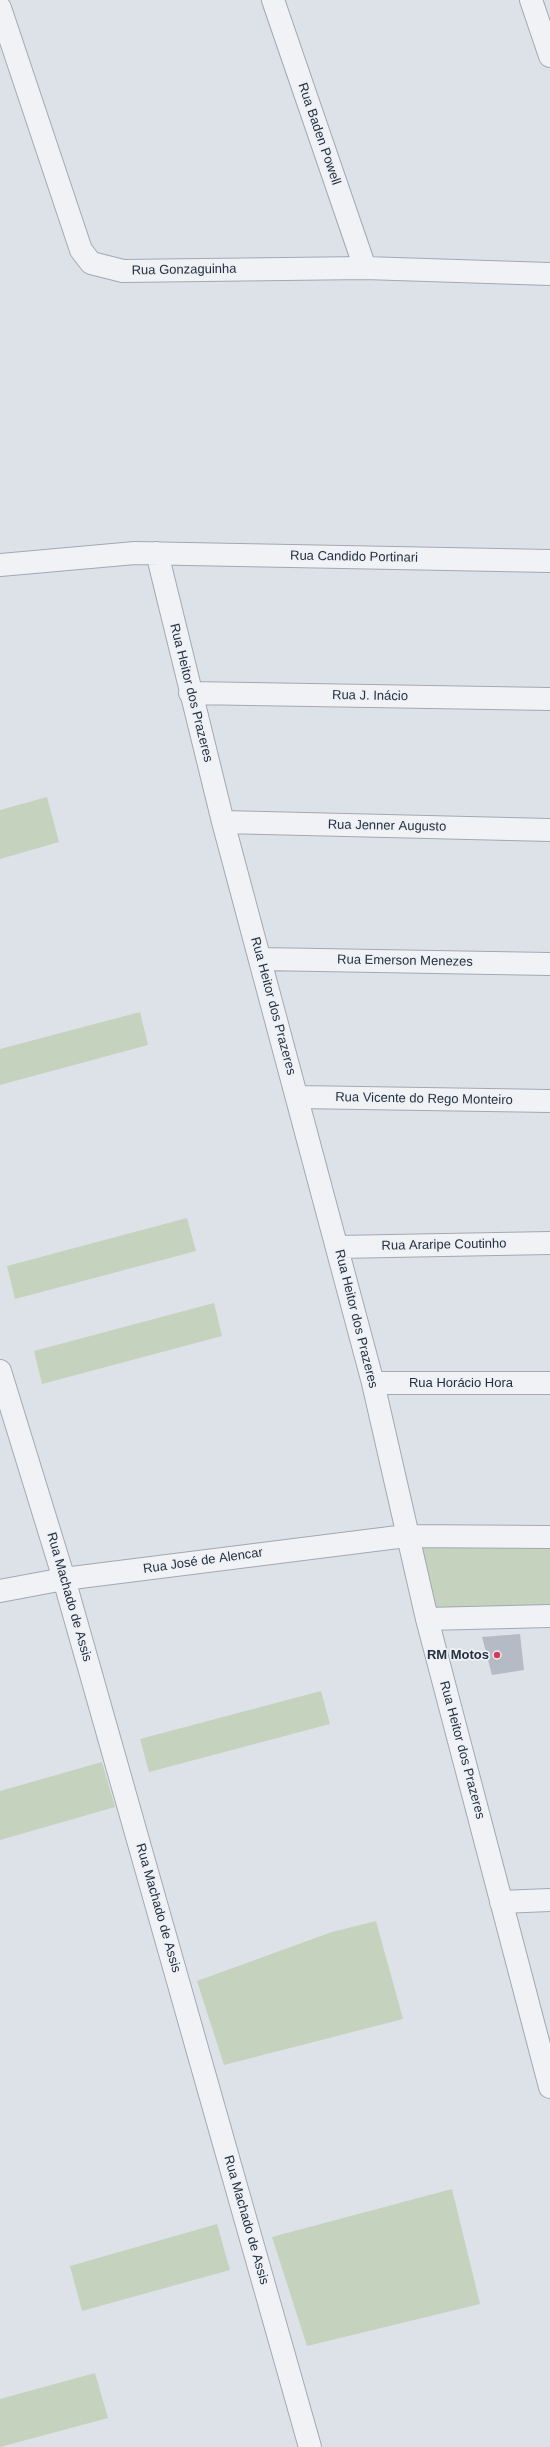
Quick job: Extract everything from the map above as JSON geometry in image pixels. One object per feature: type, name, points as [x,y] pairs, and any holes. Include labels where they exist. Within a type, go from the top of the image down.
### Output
[{"type":"street","name":"Rua Baden Powell","points":[[272,0],[365,268]]},
{"type":"street","points":[[531,0],[550,56]]},
{"type":"street","name":"Rua Gonzaguinha","points":[[0,8],[81,250],[91,263],[123,271],[365,268],[550,274]]},
{"type":"street","name":"Rua Candido Portinari","points":[[0,565],[135,553],[550,561]]},
{"type":"street","name":"Rua Heitor dos Prazeres","points":[[157,553],[190,693],[223,822],[298,1097],[373,1383],[406,1536],[550,2087]]},
{"type":"street","name":"Rua J. Inácio","points":[[190,693],[550,699]]},
{"type":"street","name":"Rua Jenner Augusto","points":[[223,822],[550,830]]},
{"type":"street","name":"Rua Emerson Menezes","points":[[261,959],[550,964]]},
{"type":"street","name":"Rua Vicente do Rego Monteiro","points":[[298,1097],[550,1101]]},
{"type":"street","name":"Rua Araripe Coutinho","points":[[338,1247],[550,1243]]},
{"type":"street","name":"Rua Machado de Assis","points":[[0,1371],[64,1579],[310,2447]]},
{"type":"street","name":"Rua Horácio Hora","points":[[373,1383],[550,1383]]},
{"type":"street","name":"Rua José de Alencar","points":[[0,1591],[64,1579],[406,1536],[550,1537]]},
{"type":"street","points":[[428,1620],[550,1616]]},
{"type":"street","points":[[501,1902],[550,1900]]},
{"type":"green space","points":[[47,797],[59,842],[0,859],[0,810]]},
{"type":"green space","points":[[140,1012],[148,1045],[0,1085],[0,1049]]},
{"type":"green space","points":[[187,1218],[196,1251],[15,1299],[7,1266]]},
{"type":"green space","points":[[214,1303],[222,1336],[42,1384],[34,1351]]},
{"type":"green space","points":[[550,1535],[550,1616],[427,1619],[406,1536]]},
{"type":"green space","points":[[321,1691],[330,1724],[149,1772],[140,1739]]},
{"type":"green space","points":[[102,1762],[115,1807],[0,1840],[0,1791]]},
{"type":"green space","points":[[376,1921],[403,2019],[224,2065],[197,1981],[332,1932]]},
{"type":"green space","points":[[452,2189],[480,2304],[307,2346],[272,2237]]},
{"type":"green space","points":[[217,2224],[230,2270],[82,2311],[70,2266]]},
{"type":"green space","points":[[95,2373],[108,2418],[0,2447],[0,2399]]},
{"type":"building","points":[[520,1634],[524,1670],[492,1675],[482,1637]]},
{"type":"place","name":"RM Motos","points":[[497,1655]]}]
